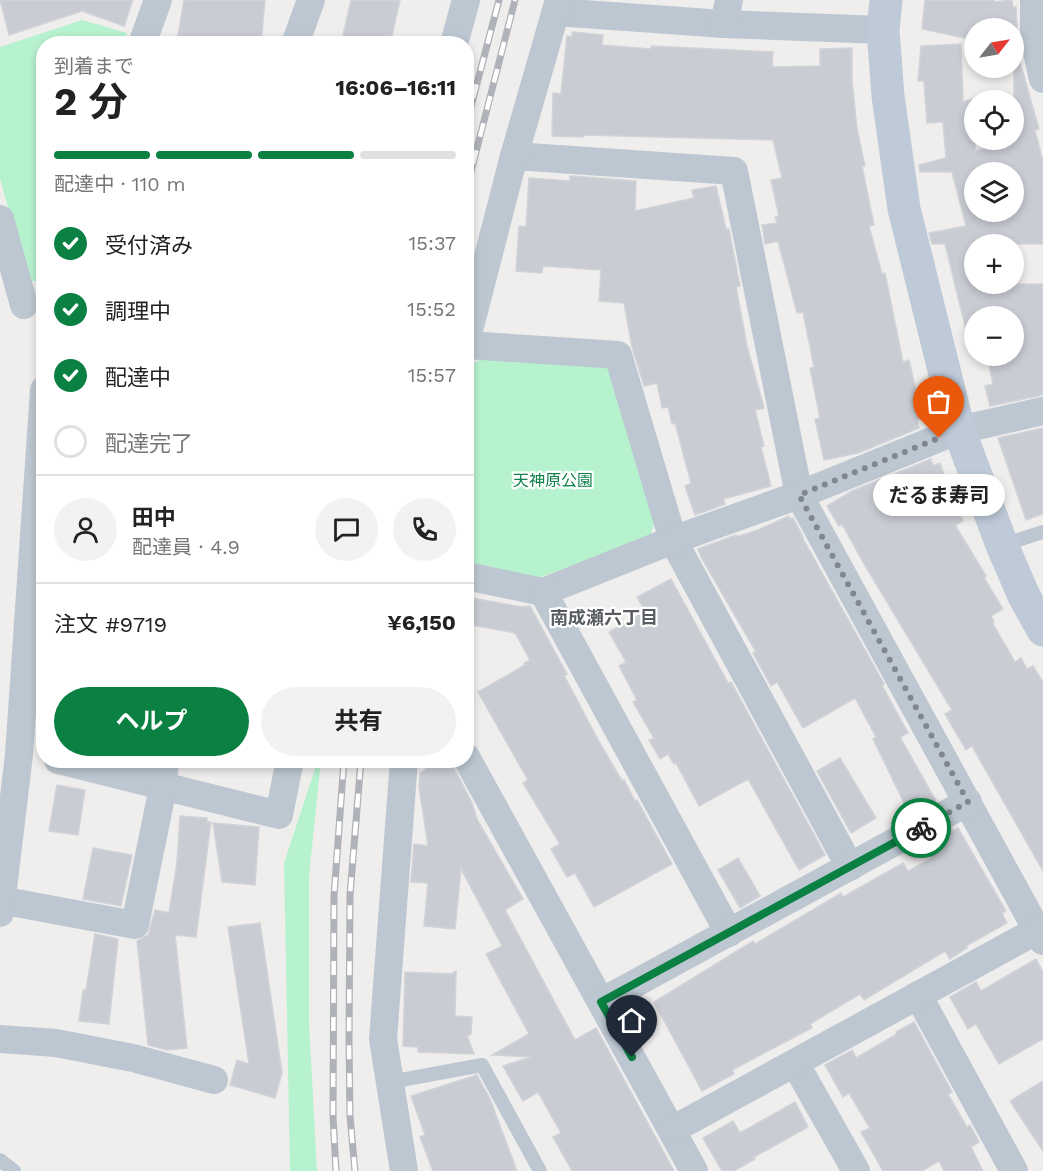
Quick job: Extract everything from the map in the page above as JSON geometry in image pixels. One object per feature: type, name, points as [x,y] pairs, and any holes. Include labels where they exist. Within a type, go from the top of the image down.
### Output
[{"type":"street","points":[[145,36],[158,0]]},
{"type":"street","points":[[298,36],[311,0]]},
{"type":"street","points":[[456,36],[466,0]]},
{"type":"street","points":[[1034,0],[1034,39],[1043,79]]},
{"type":"street","points":[[474,313],[514,156],[557,6],[884,15],[888,96],[904,209],[959,430],[1002,545],[1024,596],[1043,630]]},
{"type":"street","points":[[514,156],[734,171],[799,495],[1041,932],[918,995],[672,1130]]},
{"type":"street","points":[[0,219],[23,306]]},
{"type":"street","points":[[474,345],[618,355],[673,540],[850,867]]},
{"type":"street","points":[[474,578],[543,592],[673,540],[799,495],[959,430],[1043,411]]},
{"type":"street","points":[[36,517],[21,756],[1,904],[135,925],[164,774]]},
{"type":"street","points":[[543,592],[729,933]]},
{"type":"street","points":[[119,768],[164,774],[279,816],[288,768]]},
{"type":"street","points":[[403,768],[383,1039],[404,1171]]},
{"type":"street","points":[[472,768],[694,1171]]},
{"type":"street","points":[[601,1002],[968,802]]},
{"type":"street","points":[[918,995],[1014,1171]]},
{"type":"street","points":[[0,1039],[56,1043],[132,1058],[214,1080]]},
{"type":"street","points":[[795,1063],[856,1171]]},
{"type":"lane","points":[[1002,545],[1043,532]]},
{"type":"lane","points":[[390,1082],[482,1065],[540,1171]]},
{"type":"lane","points":[[0,1160],[14,1171]]},
{"type":"green space","points":[[82,20],[127,33],[126,36],[36,36],[36,281],[29,281],[0,179],[0,47]]},
{"type":"green space","name":"天神原公園","points":[[490,356],[609,367],[655,520],[650,537],[538,578],[474,564],[474,363]]},
{"type":"green space","points":[[315,768],[320,768],[309,876],[309,1022],[317,1171],[290,1171],[284,863]]},
{"type":"building","points":[[0,0],[133,0],[124,26],[82,11],[9,35]]},
{"type":"building","points":[[184,0],[265,0],[262,36],[178,36]]},
{"type":"building","points":[[351,0],[400,0],[392,36],[343,36]]},
{"type":"building","points":[[925,0],[994,0],[994,2],[1012,0],[1013,7],[1016,7],[1017,18],[964,18],[964,38],[922,29]]},
{"type":"building","points":[[572,32],[603,35],[602,45],[651,49],[651,46],[773,52],[772,67],[820,66],[820,49],[852,48],[852,80],[857,129],[874,225],[869,226],[882,274],[885,273],[903,362],[909,360],[922,418],[917,420],[919,428],[858,453],[824,460],[815,419],[820,418],[810,368],[814,367],[803,312],[797,313],[778,241],[765,244],[762,225],[777,223],[775,217],[779,216],[771,180],[782,178],[773,140],[552,136],[553,93],[561,94],[567,36],[572,37]]},
{"type":"building","points":[[961,44],[964,150],[1024,150],[1024,90],[1014,90],[1014,78],[1024,78],[1024,76],[1039,129],[1035,130],[1043,162],[1043,244],[1024,244],[1024,234],[964,234],[964,294],[1024,294],[1024,284],[1043,284],[1043,395],[990,406],[985,386],[993,384],[989,366],[1024,366],[1024,306],[964,306],[964,322],[945,244],[932,244],[929,233],[966,226],[965,222],[1024,222],[1024,162],[964,162],[964,218],[952,172],[920,172],[919,165],[946,158],[943,122],[927,123],[924,81],[918,81],[921,46]]},
{"type":"building","points":[[570,176],[636,181],[635,211],[694,198],[692,190],[716,186],[726,229],[729,229],[740,286],[736,287],[747,346],[764,408],[755,410],[771,486],[723,499],[725,504],[695,515],[685,486],[691,483],[675,423],[672,424],[668,407],[662,408],[657,383],[644,386],[632,347],[624,303],[599,301],[601,270],[543,266],[542,273],[516,271],[519,226],[526,227],[529,178],[570,181]]},
{"type":"building","points":[[1043,428],[1043,514],[1026,520],[998,438]]},
{"type":"building","points":[[931,459],[933,466],[940,463],[963,521],[955,525],[1003,609],[991,616],[994,622],[992,622],[1015,662],[1021,658],[1027,669],[1033,666],[1043,682],[1043,871],[972,746],[966,750],[945,714],[952,710],[842,524],[839,526],[827,506],[852,491]]},
{"type":"building","points":[[789,516],[790,519],[793,518],[884,684],[882,685],[908,733],[900,737],[936,801],[910,815],[873,739],[876,737],[855,698],[803,728],[777,682],[771,686],[753,653],[756,652],[701,557],[698,549],[736,535],[736,537],[758,530]]},
{"type":"building","points":[[671,579],[728,683],[731,682],[825,855],[799,870],[748,779],[699,806],[676,763],[674,764],[668,754],[660,759],[649,740],[654,738],[633,702],[637,700],[619,666],[626,662],[609,632],[645,611],[637,597]]},
{"type":"building","points":[[474,598],[522,607],[530,606],[567,674],[564,675],[597,738],[622,781],[624,780],[635,801],[637,800],[672,864],[594,907],[575,873],[567,877],[551,849],[560,844],[523,783],[528,780],[478,692],[530,660],[515,633],[474,625]]},
{"type":"building","points":[[840,758],[876,818],[851,833],[817,771]]},
{"type":"building","points":[[428,768],[454,768],[472,803],[477,819],[523,899],[505,910],[575,1040],[596,1028],[674,1171],[572,1171],[553,1137],[561,1133],[538,1092],[523,1101],[503,1066],[531,1057],[492,1055],[529,1034],[486,954],[502,946],[461,869],[455,929],[424,926],[428,883],[411,882],[414,844],[428,846],[419,787],[420,773]]},
{"type":"building","points":[[57,785],[85,790],[78,835],[49,831]]},
{"type":"building","points":[[180,816],[207,818],[207,822],[211,822],[196,937],[175,935],[187,1048],[167,1050],[148,1045],[137,941],[148,935],[155,910],[169,913],[177,862]]},
{"type":"building","points":[[213,823],[259,827],[255,885],[222,882]]},
{"type":"building","points":[[958,828],[1006,911],[1002,913],[1007,923],[966,946],[967,948],[950,959],[945,951],[864,1000],[860,994],[810,1024],[812,1028],[732,1070],[734,1074],[702,1091],[654,1002],[753,941],[755,944],[841,893],[843,897],[903,863],[908,871],[932,858],[925,844]]},
{"type":"building","points":[[93,848],[132,855],[121,906],[83,899]]},
{"type":"building","points":[[738,858],[760,896],[740,908],[718,870]]},
{"type":"building","points":[[260,923],[282,1073],[275,1098],[230,1085],[237,1060],[249,1064],[228,927]]},
{"type":"building","points":[[95,934],[118,939],[109,1024],[79,1021]]},
{"type":"building","points":[[1036,959],[1043,972],[1043,1039],[999,1064],[976,1024],[968,1029],[950,997],[976,982],[981,991]]},
{"type":"building","points":[[456,971],[455,1016],[472,1017],[471,1034],[467,1036],[474,1054],[418,1052],[418,1047],[403,1046],[405,972],[451,974]]},
{"type":"building","points":[[914,1022],[952,1092],[948,1094],[967,1127],[970,1125],[979,1142],[971,1147],[983,1171],[944,1171],[939,1161],[922,1171],[883,1171],[861,1132],[870,1128],[849,1093],[843,1097],[825,1065],[852,1050],[856,1058]]},
{"type":"building","points":[[477,1075],[490,1099],[517,1171],[433,1171],[420,1137],[425,1135],[411,1096]]},
{"type":"building","points":[[1043,1081],[1043,1151],[1010,1101]]},
{"type":"building","points":[[795,1102],[808,1127],[754,1157],[755,1159],[734,1171],[722,1171],[703,1138],[733,1121],[740,1133]]},
{"type":"railway","points":[[474,95],[499,0]]},
{"type":"railway","points":[[474,160],[515,0]]},
{"type":"railway","points":[[336,1171],[333,1116],[334,896],[343,768]]},
{"type":"railway","points":[[355,1171],[350,1116],[350,895],[360,768]]},
{"type":"way so far","points":[[921,828],[968,802],[799,495],[939,438]]},
{"type":"place","name":"だるま寿司","points":[[939,438]]},
{"type":"district","name":"南成瀬六丁目","points":[[604,618]]},
{"type":"route","points":[[632,1057],[601,1002],[921,828]]}]
